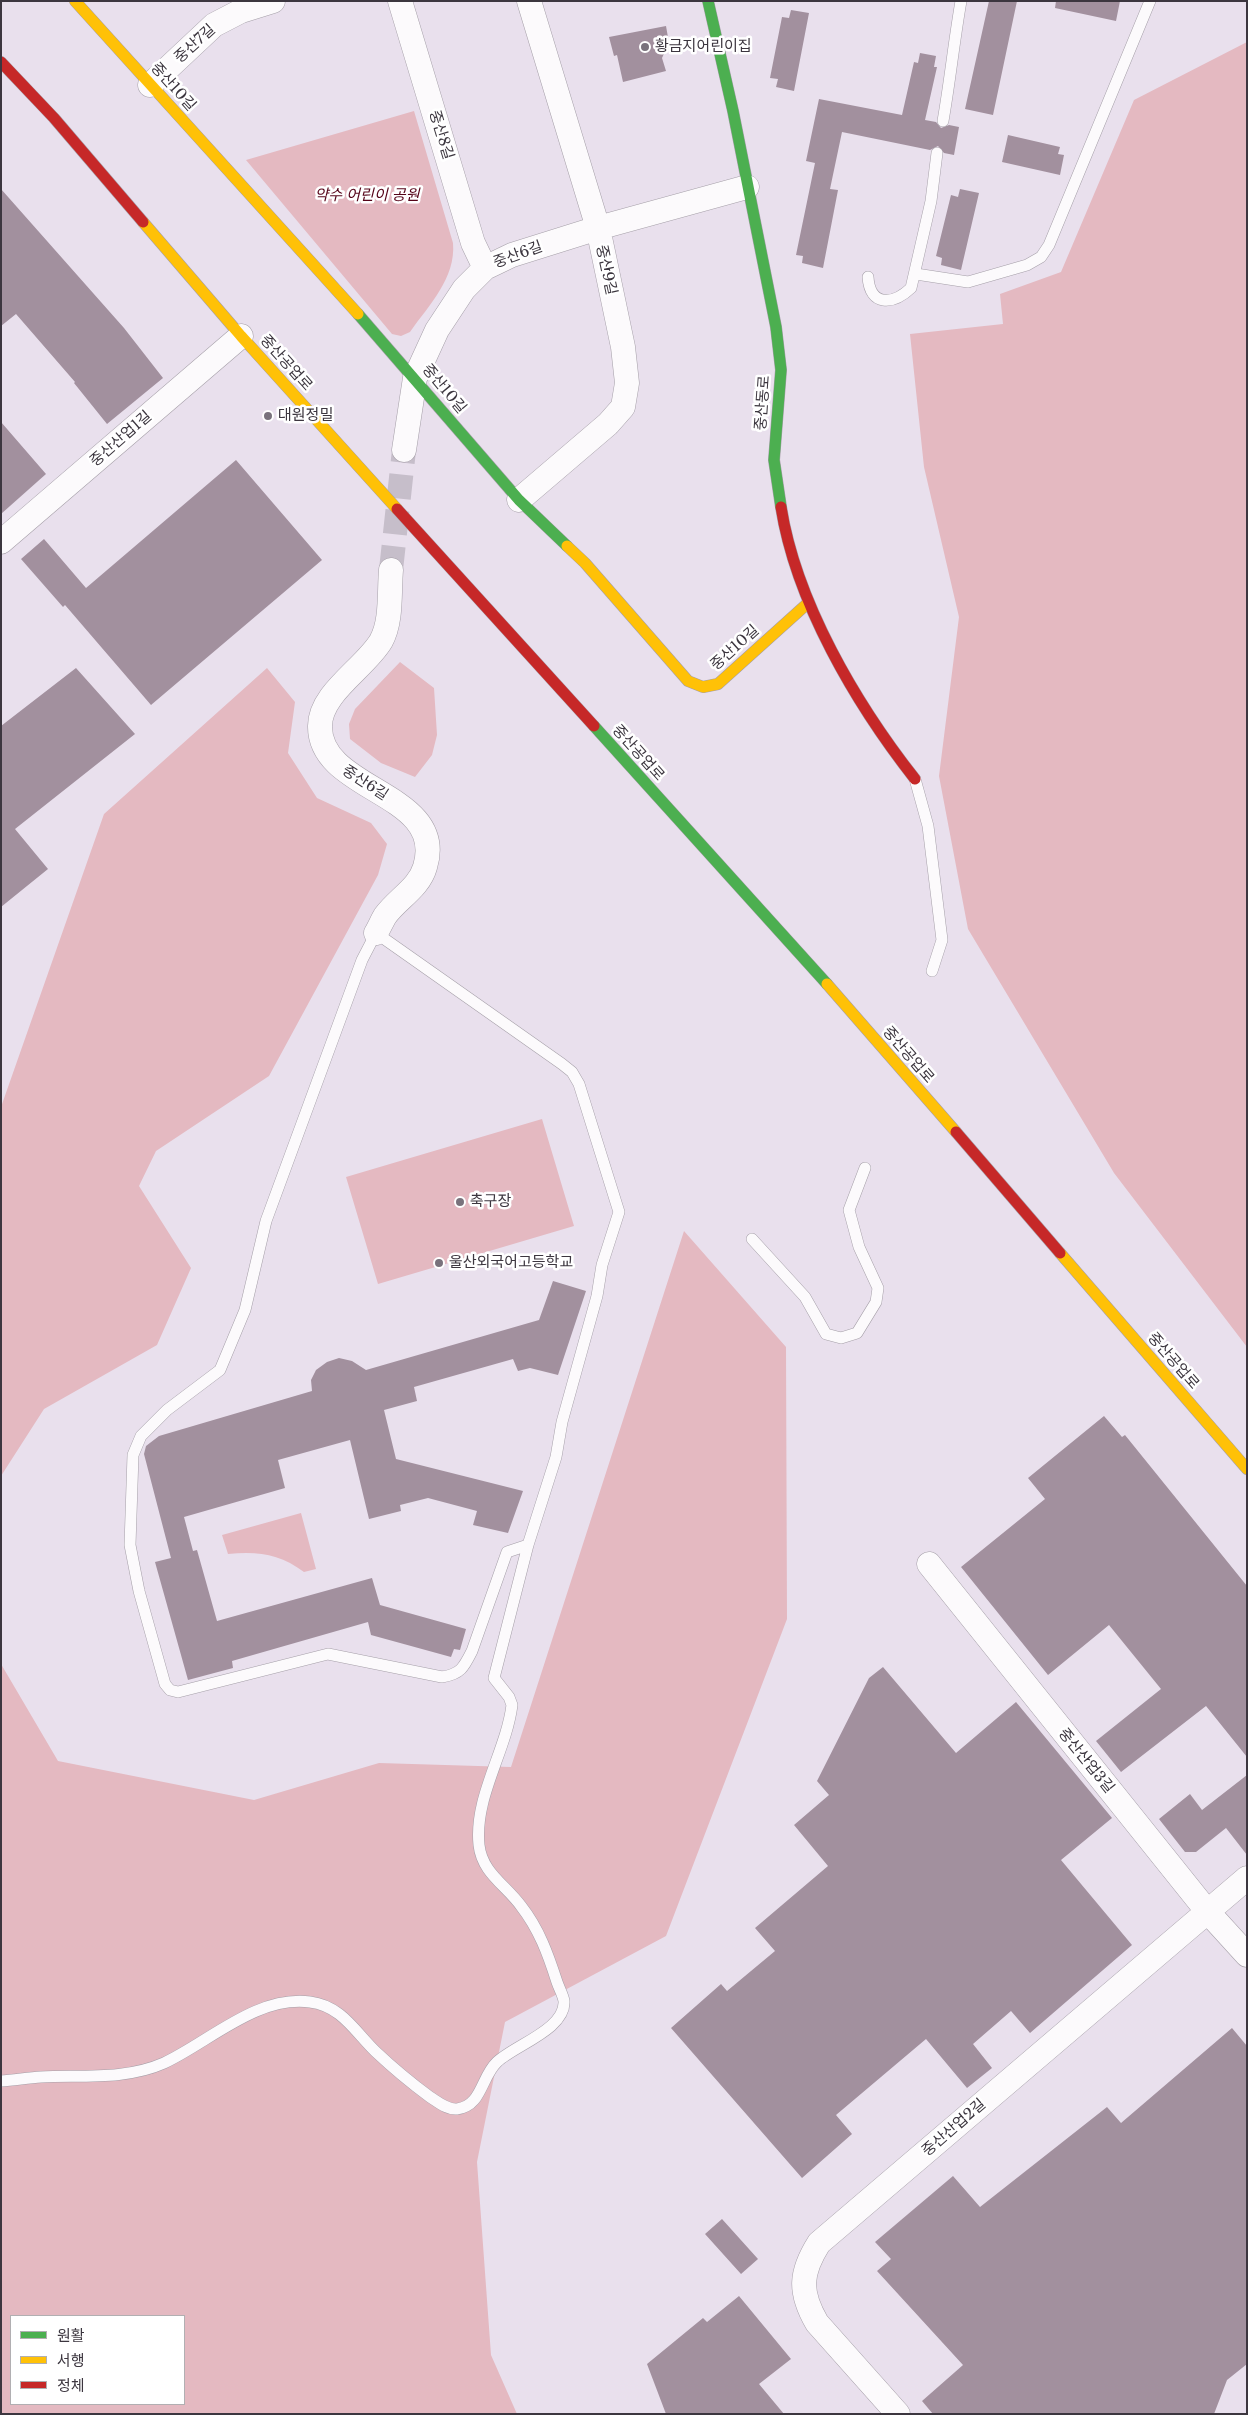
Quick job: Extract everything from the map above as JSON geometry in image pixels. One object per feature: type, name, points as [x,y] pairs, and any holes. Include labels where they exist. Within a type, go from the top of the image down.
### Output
[{"type":"street","name":"중산10길","points":[[75,1],[415,378],[520,500],[585,563],[688,681],[697,687],[707,688],[718,684],[808,603]]},
{"type":"street","name":"중산7길","points":[[150,85],[214,25],[241,11],[273,1]]},
{"type":"street","name":"중산8길","points":[[400,1],[474,242],[484,268]]},
{"type":"street","name":"중산9길","points":[[520,500],[608,424],[623,407],[628,383],[623,347],[598,228],[529,1]]},
{"type":"street","name":"중산동로","points":[[708,1],[733,111],[776,327],[780,370],[774,460],[783,518],[808,603],[839,663],[890,747],[915,779]]},
{"type":"street","name":"중산공업로","points":[[1,62],[54,118],[241,336],[835,993],[1247,1469]]},
{"type":"street","name":"중산6길","points":[[404,450],[415,378],[437,330],[464,289],[484,268],[512,255],[598,228],[747,187]]},
{"type":"street","name":"중산산업1길","points":[[1,542],[241,336]]},
{"type":"street","name":"중산6길","points":[[376,933],[385,916],[423,872],[427,860],[426,842],[419,825],[406,810],[337,765],[325,747],[320,725],[329,700],[368,658],[381,640],[388,620],[391,570]]},
{"type":"street","name":"중산산업3길","points":[[928,1564],[1207,1912],[1247,1955]]},
{"type":"street","name":"중산산업2길","points":[[898,2414],[817,2322],[807,2305],[804,2285],[808,2261],[819,2243],[1247,1878]]},
{"type":"lane","points":[[942,121],[954,56],[961,1]]},
{"type":"lane","points":[[916,274],[968,282],[1028,265],[1041,257],[1049,245],[1150,1]]},
{"type":"lane","points":[[868,278],[869,288],[874,296],[885,301],[900,298],[911,288],[916,274],[931,201],[937,153]]},
{"type":"lane","points":[[915,779],[928,826],[942,940],[932,971]]},
{"type":"lane","points":[[1,2082],[38,2077],[123,2074],[144,2071],[181,2054],[252,2014],[284,2004],[309,2001],[326,2005],[340,2014],[374,2051],[413,2085],[453,2109],[465,2107],[473,2102],[486,2075],[496,2062],[520,2045],[549,2029],[561,2017],[564,2001],[545,1944],[520,1903],[485,1866],[479,1848],[478,1828],[482,1807],[511,1715],[512,1705],[509,1697],[494,1678],[528,1545],[556,1457],[562,1422],[597,1296],[602,1265],[619,1212],[579,1084],[572,1072],[376,933],[362,960],[266,1221],[245,1310],[220,1370],[167,1410],[141,1436],[133,1455],[130,1545],[139,1591],[165,1684],[170,1690],[178,1692],[328,1654],[442,1677],[454,1675],[464,1666],[472,1651],[507,1552],[528,1545]]},
{"type":"lane","points":[[752,1239],[805,1297],[826,1334],[841,1338],[857,1333],[876,1302],[878,1288],[858,1247],[849,1210],[865,1168]]},
{"type":"green space","points":[[1247,42],[1247,1347],[1114,1173],[968,929],[939,776],[959,617],[924,467],[910,334],[1003,324],[1000,294],[1061,272],[1134,100]]},
{"type":"green space","name":"약수 어린이 공원","points":[[414,111],[453,243],[453,256],[446,279],[433,301],[410,332],[401,336],[392,334],[246,160]]},
{"type":"green space","points":[[400,662],[434,688],[437,735],[432,755],[415,777],[381,763],[350,739],[349,724],[355,709]]},
{"type":"green space","points":[[267,668],[295,702],[288,753],[317,798],[371,823],[387,844],[378,875],[269,1076],[156,1151],[139,1186],[191,1268],[157,1345],[44,1409],[1,1476],[1,1107],[104,814]]},
{"type":"green space","name":"축구장","points":[[542,1119],[574,1226],[378,1284],[346,1177]]},
{"type":"green space","points":[[684,1231],[786,1347],[787,1619],[666,1936],[505,2022],[477,2162],[491,2355],[517,2414],[1,2414],[1,1664],[58,1761],[254,1800],[379,1763],[511,1767]]},
{"type":"green space","points":[[301,1513],[316,1569],[304,1572],[286,1561],[268,1555],[249,1553],[228,1554],[222,1535]]},
{"type":"building","points":[[989,1],[1017,1],[993,115],[965,109]]},
{"type":"building","points":[[1056,1],[1120,1],[1116,21],[1055,8]]},
{"type":"building","points":[[791,10],[809,13],[794,91],[776,87],[778,79],[770,78],[782,17],[789,18]]},
{"type":"building","points":[[666,26],[669,43],[662,58],[666,71],[623,82],[617,55],[614,56],[609,37]]},
{"type":"building","points":[[920,53],[936,56],[934,67],[937,67],[925,120],[936,122],[941,128],[949,125],[959,127],[954,155],[944,153],[938,146],[930,150],[842,132],[830,189],[838,190],[823,268],[802,263],[803,256],[796,255],[815,163],[806,161],[819,99],[902,115],[914,62],[918,63]]},
{"type":"building","points":[[1008,135],[1060,147],[1058,154],[1064,155],[1060,175],[1002,162]]},
{"type":"building","points":[[1,189],[124,328],[163,378],[107,424],[75,382],[16,314],[1,326]]},
{"type":"building","points":[[960,189],[979,193],[961,270],[941,265],[942,258],[936,256],[951,195],[958,197]]},
{"type":"building","points":[[1,422],[46,474],[1,514]]},
{"type":"building","points":[[236,460],[322,560],[151,705],[65,605],[63,607],[21,559],[44,539],[86,588]]},
{"type":"building","points":[[76,668],[135,734],[15,829],[48,869],[1,907],[1,726]]},
{"type":"building","points":[[553,1281],[586,1291],[558,1375],[530,1368],[518,1371],[513,1359],[414,1387],[417,1401],[384,1410],[396,1459],[523,1491],[508,1533],[473,1525],[477,1511],[428,1498],[400,1505],[401,1511],[369,1519],[350,1440],[278,1460],[285,1488],[184,1517],[193,1551],[197,1550],[217,1621],[372,1578],[380,1605],[466,1629],[460,1650],[454,1649],[451,1657],[371,1635],[368,1622],[232,1661],[233,1668],[188,1680],[155,1562],[171,1558],[144,1454],[146,1446],[159,1436],[312,1391],[311,1380],[316,1370],[327,1362],[339,1358],[352,1361],[366,1370],[539,1320]]},
{"type":"building","points":[[1104,1416],[1122,1437],[1125,1435],[1247,1586],[1247,1757],[1206,1706],[1121,1772],[1096,1741],[1161,1689],[1109,1625],[1048,1675],[961,1567],[1045,1499],[1028,1478]]},
{"type":"building","points":[[883,1667],[956,1753],[1016,1702],[1112,1818],[1061,1860],[1132,1945],[1030,2033],[1011,2011],[973,2044],[992,2068],[967,2088],[926,2039],[836,2115],[852,2134],[802,2178],[671,2028],[721,1984],[727,1991],[775,1951],[755,1928],[828,1866],[794,1825],[829,1795],[817,1781],[869,1678]]},
{"type":"building","points":[[1247,1775],[1247,1855],[1226,1828],[1196,1852],[1185,1852],[1159,1819],[1190,1794],[1202,1810]]},
{"type":"building","points":[[1232,2028],[1247,2046],[1247,2364],[1227,2380],[1214,2414],[933,2414],[922,2401],[963,2365],[877,2271],[891,2259],[875,2242],[953,2176],[980,2207],[1107,2107],[1121,2123]]},
{"type":"building","points":[[722,2219],[758,2259],[741,2274],[705,2234]]},
{"type":"building","points":[[739,2296],[791,2359],[759,2384],[784,2414],[666,2414],[647,2364],[703,2318],[707,2322]]},
{"type":"tunnel","points":[[391,570],[404,450]]},
{"type":"traffic: fast","points":[[708,1],[733,111],[776,327],[781,370],[774,460],[781,507]]},
{"type":"traffic: fast","points":[[358,314],[519,500],[567,546]]},
{"type":"traffic: fast","points":[[594,726],[827,984]]},
{"type":"traffic: slow","points":[[75,1],[358,314]]},
{"type":"traffic: slow","points":[[143,222],[241,336],[397,509]]},
{"type":"traffic: slow","points":[[567,546],[585,563],[688,681],[703,687],[718,684],[808,603]]},
{"type":"traffic: slow","points":[[827,984],[956,1132]]},
{"type":"traffic: slow","points":[[1060,1253],[1247,1469]]},
{"type":"traffic: jam","points":[[1,62],[54,118],[143,222]]},
{"type":"traffic: jam","points":[[781,507],[800,579],[814,615],[831,650],[871,718],[915,779]]},
{"type":"traffic: jam","points":[[397,509],[594,726]]},
{"type":"traffic: jam","points":[[956,1132],[1060,1253]]},
{"type":"place","name":"황금지어린이집","points":[[645,47]]},
{"type":"place","name":"대원정밀","points":[[268,416]]},
{"type":"place","name":"축구장","points":[[460,1202]]},
{"type":"place","name":"울산외국어고등학교","points":[[439,1263]]}]
